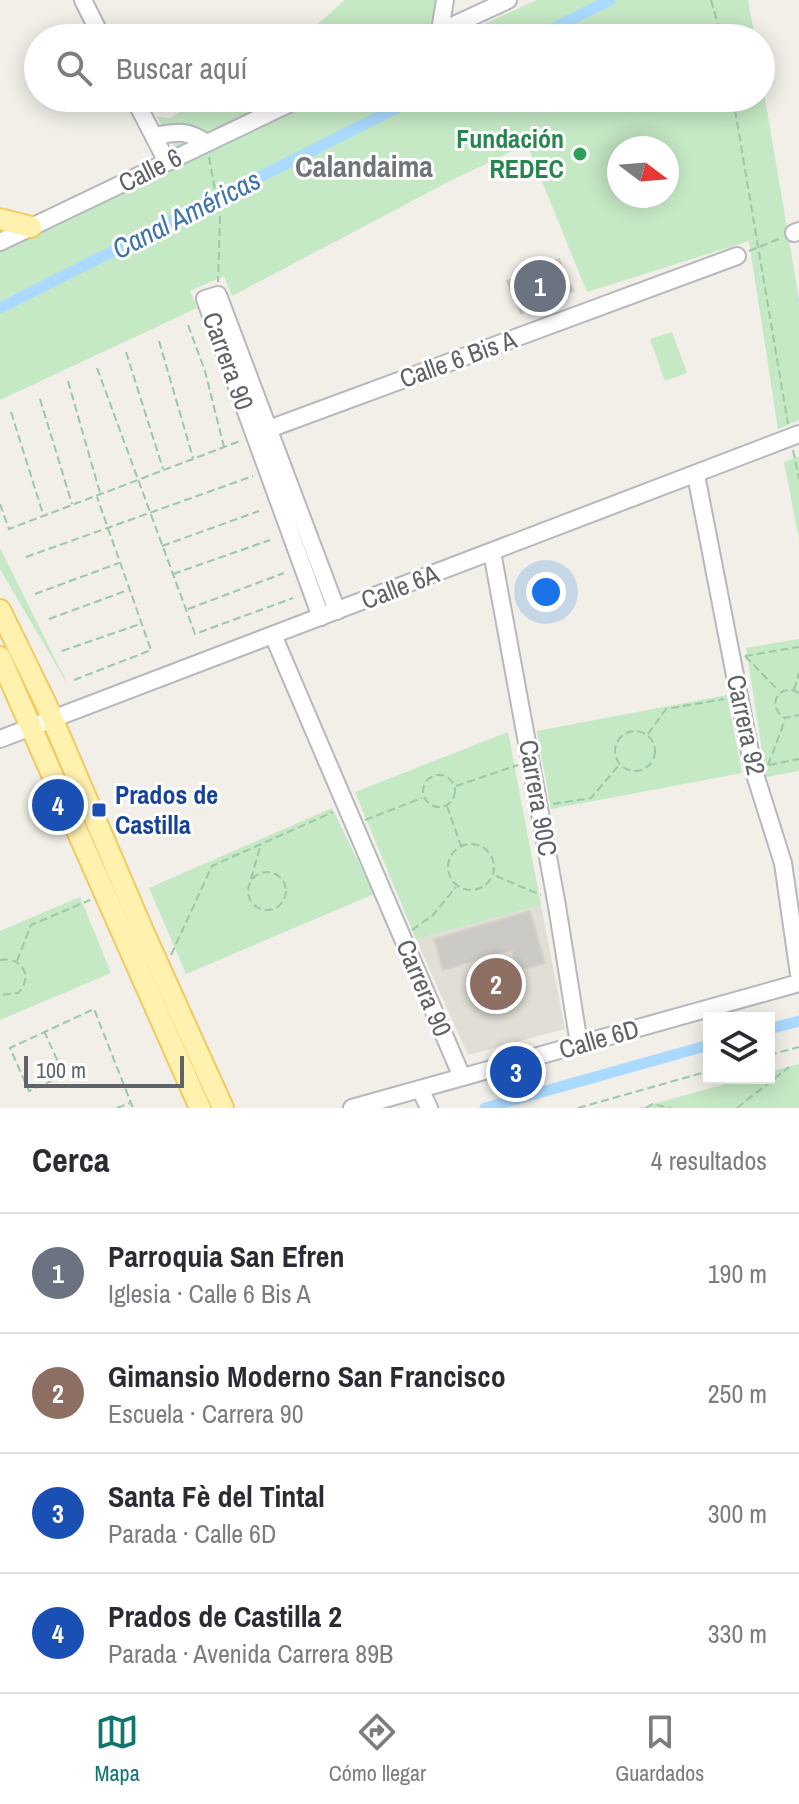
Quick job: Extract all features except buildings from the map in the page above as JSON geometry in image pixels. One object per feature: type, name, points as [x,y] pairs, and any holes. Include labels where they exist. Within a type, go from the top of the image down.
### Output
[{"type":"main road","points":[[0,219],[31,227]]},
{"type":"main road","points":[[0,610],[52,718],[223,1108]]},
{"type":"main road","points":[[0,657],[200,1108]]},
{"type":"street","points":[[83,0],[95,24]]},
{"type":"street","points":[[437,24],[445,0]]},
{"type":"street","points":[[457,24],[508,0]]},
{"type":"street","points":[[141,112],[167,162]]},
{"type":"street","name":"Calle 6","points":[[0,242],[272,112]]},
{"type":"street","points":[[154,136],[181,131],[207,143]]},
{"type":"street","name":"Calle 6 Bis A","points":[[254,435],[737,256]]},
{"type":"street","name":"Carrera 90","points":[[218,295],[254,435],[321,617]]},
{"type":"street","name":"Carrera 90","points":[[254,435],[337,611]]},
{"type":"street","name":"Calle 6A","points":[[0,739],[795,436]]},
{"type":"street","name":"Carrera 92","points":[[696,475],[753,768],[783,863],[799,974]]},
{"type":"street","name":"Carrera 90C","points":[[492,552],[555,893],[579,1044]]},
{"type":"street","name":"Carrera 90","points":[[273,635],[462,1077]]},
{"type":"street","name":"Calle 6D","points":[[352,1108],[799,983]]},
{"type":"street","points":[[420,1089],[429,1108]]},
{"type":"path","points":[[711,0],[718,24]]},
{"type":"path","points":[[735,112],[757,248],[795,436],[799,479]]},
{"type":"path","points":[[207,143],[219,208],[218,295]]},
{"type":"path","points":[[757,248],[777,240]]},
{"type":"path","points":[[188,325],[205,371],[224,447]]},
{"type":"path","points":[[159,341],[193,459]]},
{"type":"path","points":[[126,352],[163,470]]},
{"type":"path","points":[[97,368],[195,634],[293,598]]},
{"type":"path","points":[[68,381],[108,528],[151,650],[74,680]]},
{"type":"path","points":[[40,399],[72,505]]},
{"type":"path","points":[[11,412],[44,516]]},
{"type":"path","points":[[0,504],[9,529],[254,435]]},
{"type":"path","points":[[26,557],[253,476]]},
{"type":"path","points":[[162,546],[259,511]]},
{"type":"path","points":[[173,574],[270,540]]},
{"type":"path","points":[[35,594],[120,562]]},
{"type":"path","points":[[186,610],[284,573]]},
{"type":"path","points":[[49,619],[129,589]]},
{"type":"path","points":[[62,651],[141,623]]},
{"type":"path","points":[[780,692],[745,656],[799,647]]},
{"type":"path","points":[[794,690],[799,673]]},
{"type":"path","points":[[780,692],[794,690],[799,693]]},
{"type":"path","points":[[780,692],[774,704],[777,713],[785,718],[799,715]]},
{"type":"path","points":[[647,735],[666,709],[739,697]]},
{"type":"path","points":[[785,718],[768,765],[799,759]]},
{"type":"path","points":[[635,731],[647,735],[654,746],[649,765],[631,771],[619,764],[616,745],[623,735],[635,731]]},
{"type":"path","points":[[455,786],[531,761]]},
{"type":"path","points":[[539,806],[591,798],[619,764]]},
{"type":"path","points":[[433,775],[444,775],[455,786],[454,797],[447,805],[431,806],[423,797],[423,787],[433,775]]},
{"type":"path","points":[[354,824],[423,797]]},
{"type":"path","points":[[447,805],[461,846]]},
{"type":"path","points":[[170,956],[212,866],[341,808]]},
{"type":"path","points":[[476,844],[493,859],[494,875],[485,887],[471,891],[451,880],[448,865],[454,851],[461,846],[476,844]]},
{"type":"path","points":[[249,884],[263,872],[275,874],[284,883],[286,896],[279,906],[267,911],[255,907],[248,896],[249,884],[261,845]]},
{"type":"path","points":[[494,875],[539,896],[555,893]]},
{"type":"path","points":[[401,933],[412,930],[433,915],[457,886]]},
{"type":"path","points":[[17,961],[31,925],[95,898]]},
{"type":"path","points":[[0,960],[17,961],[25,971],[25,983],[18,993],[0,995]]},
{"type":"path","points":[[44,1031],[64,1075],[29,1091],[10,1048],[44,1031],[94,1009],[133,1108]]},
{"type":"path","points":[[775,1053],[799,1047]]},
{"type":"path","points":[[737,1108],[789,1067]]},
{"type":"path","points":[[578,1108],[703,1073]]},
{"type":"path","points":[[117,1108],[131,1103]]},
{"type":"path","points":[[646,1108],[652,1104],[671,1108]]},
{"type":"shaded area","points":[[541,905],[565,1029],[468,1055],[416,939]]},
{"type":"green space","points":[[345,0],[436,0],[432,24],[318,24]]},
{"type":"green space","points":[[537,0],[748,0],[752,24],[484,24]]},
{"type":"green space","points":[[180,112],[254,112],[175,148],[157,117],[170,118]]},
{"type":"green space","points":[[292,112],[767,112],[799,299],[799,420],[778,429],[749,241],[587,292],[527,144],[448,182],[232,296],[224,276],[190,291],[197,308],[0,400],[0,251]]},
{"type":"green space","points":[[672,332],[687,373],[665,381],[650,339]]},
{"type":"green space","points":[[799,456],[799,539],[784,462]]},
{"type":"green space","points":[[0,548],[69,687],[0,569]]},
{"type":"green space","points":[[799,639],[799,771],[766,777],[746,648]]},
{"type":"green space","points":[[727,695],[742,773],[551,809],[537,731]]},
{"type":"green space","points":[[508,732],[541,905],[416,939],[355,792]]},
{"type":"green space","points":[[332,808],[374,894],[186,974],[149,888]]},
{"type":"green space","points":[[80,897],[111,973],[0,1020],[0,931]]},
{"type":"green space","points":[[799,1064],[799,1108],[639,1108],[725,1084],[775,1084],[775,1070]]},
{"type":"waterway","name":"Canal Américas","points":[[562,24],[610,0]]},
{"type":"waterway","name":"Canal Américas","points":[[0,308],[388,112]]},
{"type":"waterway","points":[[775,1027],[799,1021]]},
{"type":"waterway","points":[[485,1108],[703,1047]]},
{"type":"place","name":"Fundación REDEC","points":[[580,154]]},
{"type":"place","name":"Parroquia San Efren","points":[[540,286]]},
{"type":"place","name":"Prados de Castilla 2","points":[[58,805]]},
{"type":"place","name":"Prados de Castilla","points":[[99,810]]},
{"type":"place","name":"Gimansio Moderno San Francisco","points":[[496,984]]},
{"type":"place","name":"Santa Fè del Tintal","points":[[516,1072]]},
{"type":"district","name":"Calandaima","points":[[364,167]]}]
